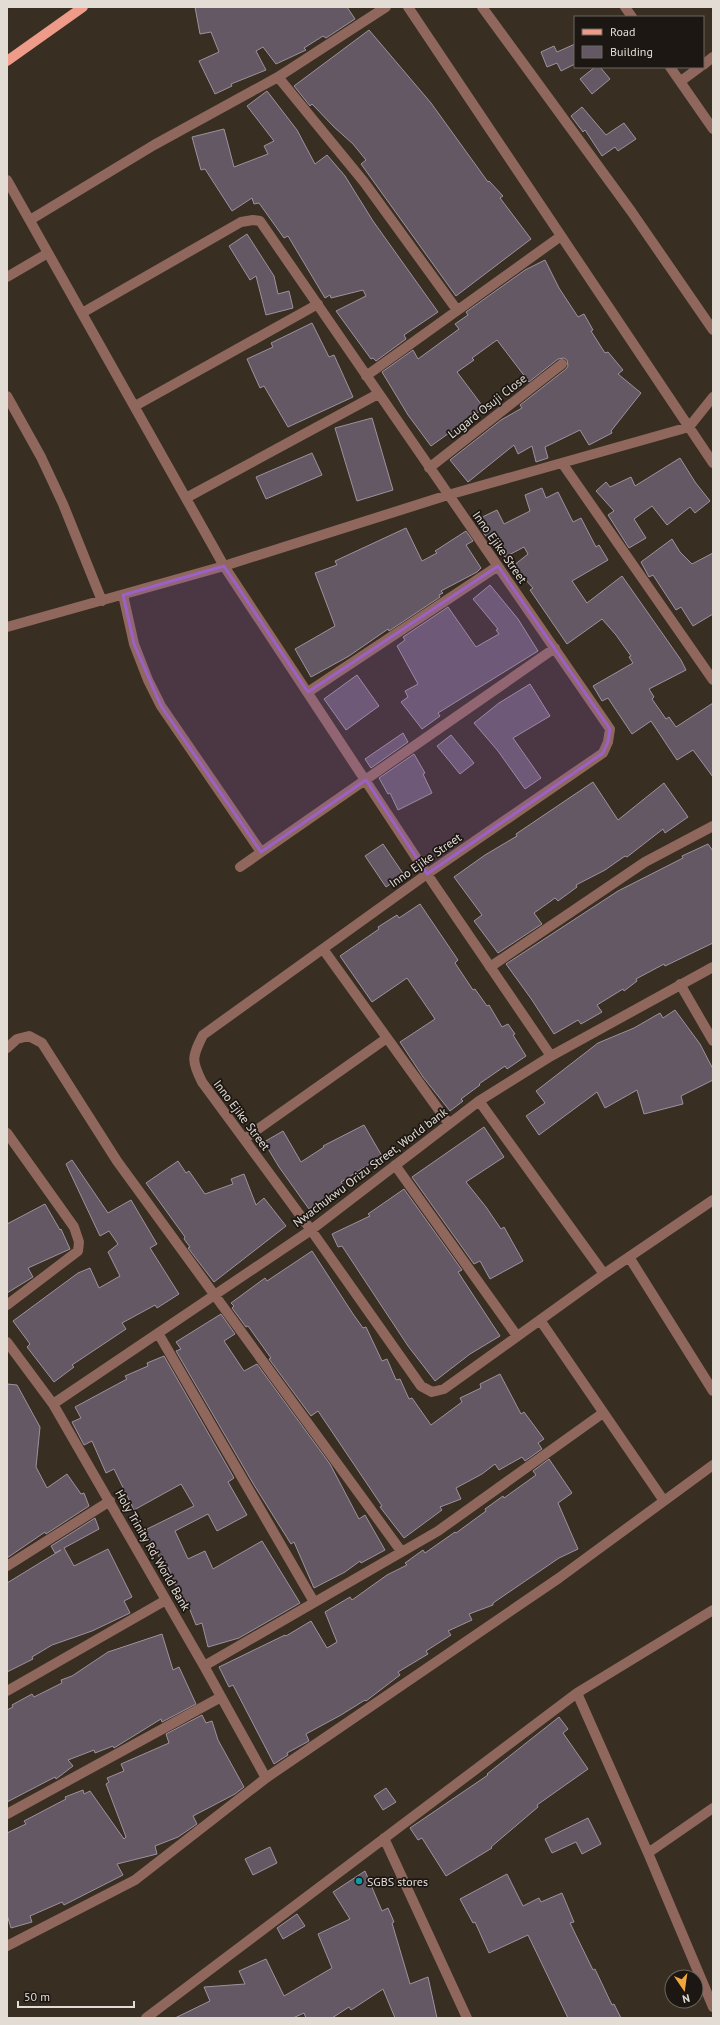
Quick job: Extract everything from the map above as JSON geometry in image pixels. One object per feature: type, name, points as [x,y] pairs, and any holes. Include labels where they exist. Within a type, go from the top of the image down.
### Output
[{"type":"main road","points":[[7,61],[83,7]]},
{"type":"street","points":[[30,220],[154,145],[278,77],[386,7]]},
{"type":"street","points":[[408,7],[713,463]]},
{"type":"street","points":[[482,7],[631,211],[713,330]]},
{"type":"street","points":[[625,7],[631,16]]},
{"type":"street","points":[[704,64],[713,57]]},
{"type":"street","points":[[671,68],[713,129]]},
{"type":"street","points":[[681,81],[699,68]]},
{"type":"street","points":[[278,77],[364,182],[457,310]]},
{"type":"street","points":[[7,180],[224,566],[550,1056]]},
{"type":"street","name":"Inno Ejike Street","points":[[82,313],[241,222],[253,220],[260,221],[610,729],[608,742],[603,753],[428,874],[203,1035],[193,1054],[195,1069],[202,1082],[311,1230],[421,1386],[432,1392],[444,1389],[604,1274],[713,1200]]},
{"type":"street","points":[[366,376],[561,236]]},
{"type":"street","points":[[7,277],[48,253]]},
{"type":"street","points":[[135,406],[318,304]]},
{"type":"street","name":"Lugard Osuji Close","points":[[429,468],[562,364]]},
{"type":"street","points":[[186,498],[378,394]]},
{"type":"street","points":[[7,396],[41,457],[63,504],[102,601]]},
{"type":"street","points":[[7,627],[224,566],[448,495],[688,427],[713,397]]},
{"type":"street","points":[[562,463],[713,680]]},
{"type":"street","points":[[308,692],[498,566]]},
{"type":"street","points":[[122,595],[134,644],[148,680],[161,706],[261,852]]},
{"type":"street","points":[[240,866],[555,648]]},
{"type":"street","points":[[490,967],[645,862],[713,826]]},
{"type":"street","points":[[323,949],[449,1124]]},
{"type":"street","name":"Nwachukwu Orizu Street, World bank","points":[[53,1404],[311,1230],[479,1101],[550,1056],[713,967]]},
{"type":"street","points":[[680,984],[713,1041]]},
{"type":"street","points":[[7,1048],[17,1039],[29,1036],[42,1043],[116,1161],[401,1551]]},
{"type":"street","points":[[244,1139],[387,1038]]},
{"type":"street","points":[[479,1101],[604,1274]]},
{"type":"street","points":[[7,1132],[74,1227],[79,1242],[78,1251],[7,1305]]},
{"type":"street","points":[[395,1165],[517,1336]]},
{"type":"street","points":[[629,1258],[713,1391]]},
{"type":"street","points":[[540,1320],[664,1501]]},
{"type":"street","points":[[158,1333],[314,1602]]},
{"type":"street","name":"Holy Trinity Rd, World Bank","points":[[7,1342],[53,1404],[204,1666],[266,1778]]},
{"type":"street","points":[[204,1666],[438,1531],[603,1413]]},
{"type":"street","points":[[7,1946],[135,1880],[266,1778],[559,1578],[713,1465]]},
{"type":"street","points":[[7,1566],[110,1501]]},
{"type":"street","points":[[7,1691],[166,1600]]},
{"type":"street","points":[[146,2018],[578,1693],[713,1610]]},
{"type":"street","points":[[578,1693],[712,2000]]},
{"type":"street","points":[[7,1814],[221,1697]]},
{"type":"street","points":[[648,1853],[713,1808]]},
{"type":"street","points":[[384,1838],[467,2018]]},
{"type":"highlighted area","points":[[224,566],[308,692],[498,566],[610,729],[608,742],[603,753],[427,874],[366,780],[261,852],[161,706],[134,644],[123,595]]},
{"type":"building","points":[[195,7],[347,7],[355,19],[326,38],[323,36],[304,48],[306,50],[276,64],[263,47],[256,51],[266,70],[231,84],[232,86],[215,94],[199,61],[219,52],[211,32],[200,34]]},
{"type":"building","points":[[369,30],[431,103],[488,182],[489,181],[503,196],[500,198],[531,239],[456,296],[361,164],[366,160],[353,144],[312,104],[310,106],[294,86]]},
{"type":"building","points":[[574,44],[574,64],[561,71],[557,63],[547,67],[541,52],[554,46],[557,52]]},
{"type":"building","points":[[594,68],[601,68],[610,79],[592,94],[580,79]]},
{"type":"building","points":[[267,91],[297,130],[315,164],[327,155],[345,176],[373,221],[438,312],[404,335],[406,339],[376,361],[373,358],[371,359],[336,311],[366,296],[363,290],[331,298],[330,295],[325,298],[288,236],[284,238],[259,203],[254,204],[252,198],[232,211],[205,169],[201,170],[192,137],[224,129],[234,167],[268,154],[264,146],[274,141],[247,106]]},
{"type":"building","points":[[582,107],[606,135],[624,123],[636,139],[618,151],[615,147],[602,156],[585,130],[583,132],[571,116]]},
{"type":"building","points":[[247,234],[274,276],[278,294],[289,291],[293,308],[266,315],[256,276],[250,280],[229,246]]},
{"type":"building","points":[[545,260],[559,288],[578,317],[584,314],[593,330],[591,331],[605,353],[608,352],[623,370],[618,374],[641,393],[611,431],[612,433],[589,445],[580,430],[545,447],[548,458],[536,462],[532,446],[518,454],[514,445],[468,482],[450,460],[501,420],[522,408],[520,405],[566,369],[568,366],[567,360],[564,358],[558,359],[529,382],[497,340],[472,358],[474,360],[457,372],[484,408],[431,446],[408,415],[382,372],[413,350],[418,359],[459,329],[455,324],[468,315],[466,312],[525,270]]},
{"type":"building","points":[[312,323],[329,357],[334,355],[353,397],[288,427],[264,386],[260,388],[247,359],[273,347],[271,343]]},
{"type":"building","points":[[372,418],[393,490],[357,501],[335,428]]},
{"type":"building","points":[[312,453],[322,475],[266,499],[256,477]]},
{"type":"building","points":[[680,458],[695,482],[710,501],[695,513],[690,507],[667,525],[652,506],[634,519],[646,538],[629,548],[608,515],[614,511],[596,491],[606,482],[610,487],[631,477],[635,486]]},
{"type":"building","points":[[542,488],[546,498],[558,492],[573,522],[581,518],[596,547],[599,545],[608,560],[572,581],[587,603],[622,576],[681,660],[686,670],[649,689],[654,697],[652,699],[666,719],[669,717],[676,727],[713,703],[713,777],[693,750],[677,760],[651,721],[632,734],[608,698],[602,701],[593,686],[633,663],[629,657],[631,656],[616,635],[602,619],[567,644],[530,590],[533,588],[513,566],[528,554],[524,547],[505,557],[477,524],[476,520],[497,510],[504,524],[530,511],[525,495]]},
{"type":"building","points":[[406,528],[422,561],[437,553],[435,551],[466,531],[473,541],[466,545],[481,568],[477,572],[441,591],[443,593],[439,595],[440,597],[389,631],[388,629],[349,656],[311,677],[295,649],[335,626],[315,573],[337,565],[335,561]]},
{"type":"building","points":[[672,539],[680,552],[692,564],[713,553],[713,614],[693,626],[681,607],[676,610],[653,575],[649,577],[641,562]]},
{"type":"building","points":[[490,585],[518,619],[538,651],[438,713],[440,716],[422,729],[401,702],[408,697],[405,691],[418,684],[397,646],[405,640],[403,637],[448,607],[476,647],[499,634],[496,630],[498,629],[473,599]]},
{"type":"building","points":[[357,675],[379,706],[346,730],[324,699]]},
{"type":"building","points":[[530,684],[550,716],[513,738],[541,778],[525,789],[498,751],[474,723],[499,703]]},
{"type":"building","points":[[403,733],[408,742],[371,768],[365,759]]},
{"type":"building","points":[[451,735],[474,763],[460,774],[437,746]]},
{"type":"building","points":[[414,754],[425,773],[423,774],[432,793],[398,810],[390,793],[388,794],[379,778]]},
{"type":"building","points":[[593,782],[618,820],[664,783],[688,817],[665,833],[663,829],[627,857],[625,856],[605,870],[576,885],[577,887],[558,901],[555,898],[534,913],[542,924],[498,953],[474,921],[482,915],[454,877],[485,855],[517,836],[516,834]]},
{"type":"building","points":[[383,844],[404,875],[386,887],[365,856]]},
{"type":"building","points":[[708,844],[713,851],[713,943],[665,966],[664,964],[636,979],[637,981],[624,991],[623,989],[597,1005],[602,1012],[581,1024],[578,1020],[554,1034],[506,964],[618,891],[683,858],[682,856]]},
{"type":"building","points":[[420,904],[458,960],[455,963],[473,990],[475,989],[487,1006],[489,1005],[502,1027],[508,1024],[526,1056],[507,1069],[505,1066],[479,1084],[480,1085],[461,1099],[463,1101],[450,1111],[423,1077],[400,1042],[435,1019],[407,978],[372,1002],[340,956],[379,929],[378,927],[397,915],[399,918]]},
{"type":"building","points":[[675,1010],[700,1044],[713,1069],[713,1080],[681,1096],[683,1104],[644,1114],[637,1090],[605,1108],[597,1092],[539,1135],[526,1116],[545,1103],[536,1091],[598,1043],[634,1028],[660,1013],[663,1018]]},
{"type":"building","points":[[364,1125],[382,1156],[341,1182],[343,1185],[309,1209],[279,1167],[264,1142],[283,1131],[301,1162],[324,1147],[323,1146]]},
{"type":"building","points":[[484,1127],[504,1157],[466,1182],[501,1229],[504,1227],[523,1261],[490,1279],[480,1261],[474,1264],[412,1177]]},
{"type":"building","points":[[72,1160],[108,1213],[131,1200],[157,1244],[150,1248],[179,1294],[157,1308],[155,1305],[122,1323],[126,1329],[72,1365],[74,1367],[54,1382],[27,1347],[30,1344],[13,1321],[78,1273],[90,1268],[99,1288],[120,1276],[108,1252],[118,1244],[109,1231],[100,1236],[66,1164]]},
{"type":"building","points":[[178,1161],[186,1173],[189,1171],[205,1194],[233,1184],[231,1179],[244,1174],[256,1205],[264,1198],[286,1226],[214,1282],[188,1248],[190,1247],[184,1239],[185,1237],[146,1183]]},
{"type":"building","points":[[404,1189],[462,1270],[458,1272],[500,1336],[470,1354],[435,1381],[408,1346],[342,1246],[338,1247],[332,1234],[370,1216],[368,1214]]},
{"type":"building","points":[[45,1204],[60,1230],[61,1229],[70,1249],[28,1268],[33,1277],[7,1293],[7,1224]]},
{"type":"building","points":[[312,1251],[353,1314],[363,1328],[366,1327],[382,1361],[387,1359],[396,1380],[400,1379],[409,1399],[412,1398],[431,1425],[462,1402],[460,1398],[481,1388],[480,1384],[500,1374],[521,1414],[524,1412],[544,1439],[538,1443],[542,1449],[525,1461],[522,1457],[499,1470],[495,1464],[482,1474],[456,1488],[461,1499],[440,1507],[442,1510],[404,1538],[380,1507],[382,1506],[318,1411],[311,1416],[269,1359],[271,1358],[248,1326],[246,1327],[232,1308],[234,1306],[231,1303],[265,1278],[267,1281]]},
{"type":"building","points":[[221,1314],[235,1334],[224,1341],[244,1371],[257,1364],[330,1464],[359,1519],[365,1515],[385,1550],[361,1563],[360,1561],[345,1572],[314,1588],[294,1542],[291,1544],[254,1485],[176,1351],[181,1349],[176,1342]]},
{"type":"building","points":[[164,1356],[234,1478],[228,1482],[247,1515],[217,1531],[208,1514],[175,1531],[188,1559],[205,1551],[213,1569],[262,1541],[300,1603],[239,1638],[208,1647],[202,1623],[196,1625],[186,1600],[183,1601],[165,1561],[162,1563],[152,1542],[150,1543],[143,1531],[194,1506],[181,1484],[134,1510],[114,1469],[106,1473],[92,1441],[84,1445],[72,1422],[81,1418],[75,1407],[127,1379],[125,1376],[148,1366],[147,1363]]},
{"type":"building","points":[[7,1384],[17,1385],[40,1427],[36,1467],[47,1488],[67,1474],[81,1494],[84,1493],[89,1506],[46,1534],[45,1532],[7,1558]]},
{"type":"building","points":[[549,1459],[572,1493],[558,1503],[578,1549],[559,1558],[493,1603],[493,1605],[469,1614],[472,1620],[448,1631],[451,1635],[426,1651],[428,1654],[398,1672],[400,1675],[366,1701],[365,1700],[306,1734],[309,1741],[287,1753],[288,1755],[274,1764],[233,1685],[229,1687],[219,1667],[285,1635],[286,1636],[311,1621],[327,1648],[337,1642],[325,1612],[350,1597],[352,1600],[387,1575],[407,1565],[405,1563],[423,1550],[425,1553],[455,1532],[456,1533],[486,1511],[485,1509],[503,1496],[504,1498],[536,1475],[533,1471]]},
{"type":"building","points":[[95,1518],[99,1529],[64,1548],[74,1566],[108,1549],[132,1597],[124,1601],[130,1613],[92,1631],[52,1645],[32,1657],[33,1659],[7,1672],[7,1583],[61,1550],[55,1553],[51,1546]]},
{"type":"building","points":[[162,1634],[173,1670],[179,1667],[196,1704],[162,1722],[161,1719],[114,1748],[113,1746],[95,1753],[94,1750],[68,1760],[73,1766],[56,1779],[55,1777],[7,1802],[7,1710],[13,1707],[12,1705],[32,1694],[34,1697],[62,1683],[61,1680],[72,1676],[108,1652]]},
{"type":"building","points":[[202,1715],[206,1723],[212,1721],[218,1740],[244,1787],[235,1794],[193,1816],[197,1824],[178,1837],[155,1846],[157,1854],[117,1864],[123,1875],[64,1905],[62,1902],[30,1916],[32,1922],[11,1928],[7,1915],[7,1833],[26,1824],[24,1821],[66,1799],[65,1797],[83,1790],[84,1794],[90,1791],[124,1839],[126,1837],[106,1784],[109,1782],[107,1778],[124,1771],[121,1764],[169,1743],[166,1734]]},
{"type":"building","points":[[559,1717],[568,1729],[563,1733],[588,1769],[537,1805],[538,1807],[491,1847],[492,1848],[446,1876],[422,1838],[418,1840],[410,1828],[488,1775],[487,1774]]},
{"type":"building","points":[[386,1788],[396,1802],[383,1810],[374,1796]]},
{"type":"building","points":[[588,1818],[601,1844],[582,1854],[576,1842],[552,1853],[545,1839]]},
{"type":"building","points":[[270,1847],[277,1863],[253,1875],[245,1859]]},
{"type":"building","points":[[365,1871],[382,1911],[388,1908],[394,1922],[392,1923],[410,1984],[428,1977],[437,2018],[395,2018],[383,1989],[351,2010],[349,2007],[332,2018],[306,2018],[304,2013],[293,2018],[175,2018],[210,2001],[204,1987],[245,1984],[239,1971],[266,1959],[284,1996],[332,1968],[318,1934],[350,1919],[333,1892]]},
{"type":"building","points":[[507,1874],[523,1906],[539,1898],[541,1902],[562,1893],[574,1922],[570,1923],[593,1970],[595,1969],[612,2005],[614,2004],[621,2018],[568,2018],[528,1935],[489,1953],[475,1922],[473,1923],[460,1899]]},
{"type":"building","points":[[297,1914],[305,1926],[283,1939],[277,1928]]},
{"type":"place","name":"SGBS stores","points":[[359,1881]]}]
